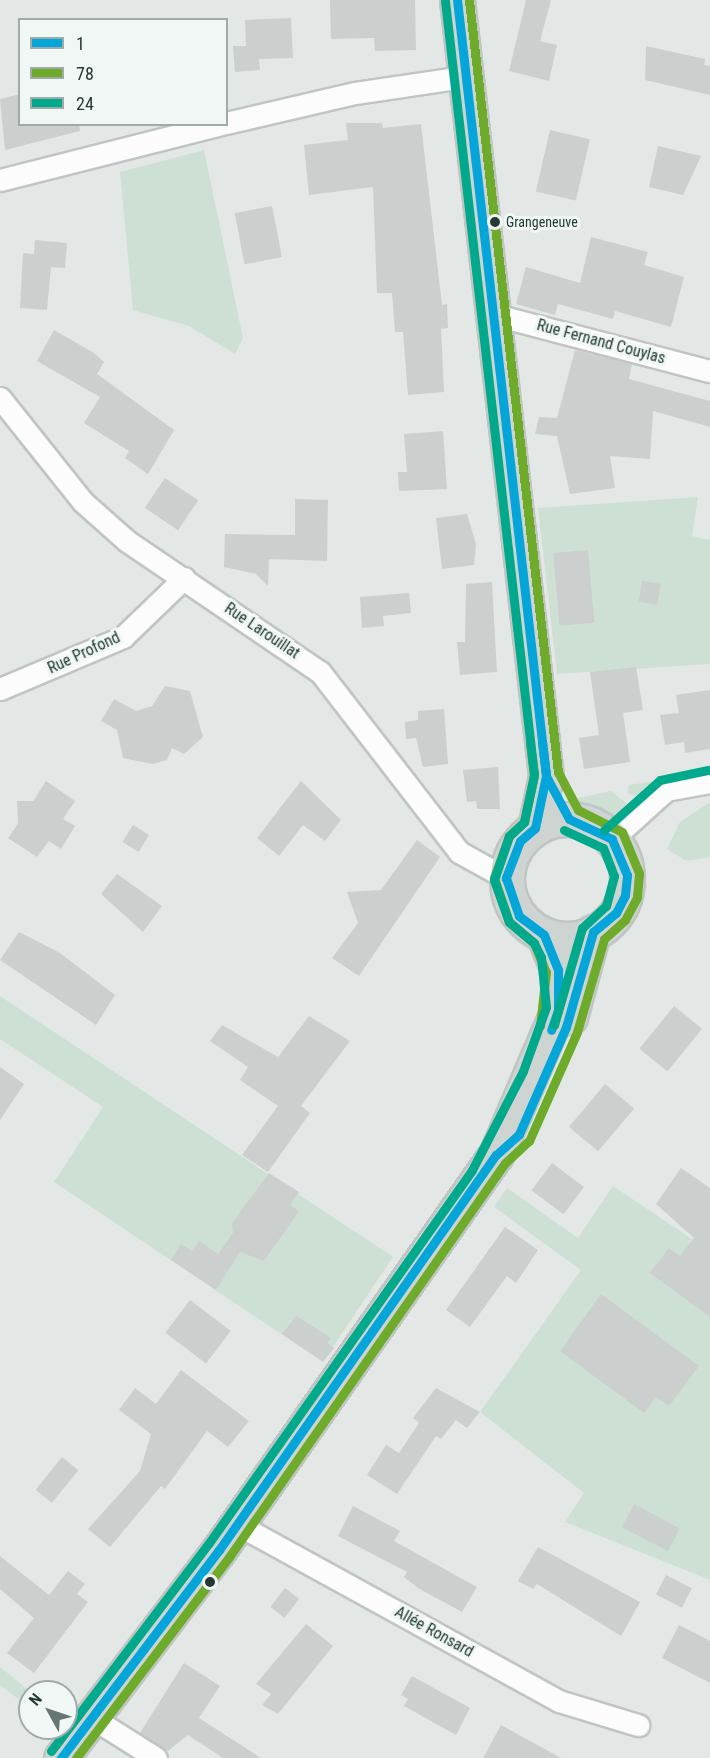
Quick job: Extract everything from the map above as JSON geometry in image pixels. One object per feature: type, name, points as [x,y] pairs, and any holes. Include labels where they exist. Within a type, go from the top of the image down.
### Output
[{"type":"main road","points":[[457,0],[464,77],[546,776],[535,828]]},
{"type":"main road","points":[[546,776],[569,819]]},
{"type":"main road","points":[[569,819],[585,821],[612,839],[627,875],[625,895],[616,913],[593,932],[564,939],[544,935],[519,916],[507,878],[520,841],[535,828],[569,819]]},
{"type":"main road","points":[[496,1155],[519,1134],[546,1082],[593,932]]},
{"type":"main road","points":[[61,1758],[94,1719],[237,1524],[496,1155],[558,1010],[558,970],[544,935]]},
{"type":"street","points":[[228,123],[356,93],[464,77]]},
{"type":"street","points":[[0,180],[214,126]]},
{"type":"street","name":"Rue Fernand Couylas","points":[[492,314],[710,371]]},
{"type":"street","name":"Rue Larouillat","points":[[0,398],[83,502],[127,541],[320,672],[459,852],[507,878]]},
{"type":"street","name":"Rue Profond","points":[[0,689],[123,637],[184,578]]},
{"type":"street","points":[[612,839],[666,790],[710,783]]},
{"type":"street","name":"Allée Ronsard","points":[[237,1524],[559,1701],[638,1725]]},
{"type":"street","points":[[94,1719],[156,1758]]},
{"type":"green space","points":[[204,150],[243,338],[235,354],[189,326],[133,310],[120,172]]},
{"type":"green space","points":[[698,497],[692,536],[710,540],[710,664],[557,674],[538,508]]},
{"type":"green space","points":[[655,781],[661,784],[640,798],[627,793],[629,785]]},
{"type":"green space","points":[[611,791],[627,804],[625,812],[609,821],[570,800]]},
{"type":"green space","points":[[710,802],[710,857],[686,861],[667,849],[680,822]]},
{"type":"green space","points":[[0,996],[393,1257],[323,1362],[54,1182],[103,1107],[0,1039]]},
{"type":"green space","points":[[613,1186],[710,1251],[710,1580],[565,1522],[584,1493],[480,1412],[581,1270],[494,1207],[507,1188],[578,1238]]},
{"type":"green space","points":[[0,1667],[18,1682],[18,1699],[0,1685]]},
{"type":"building","points":[[330,0],[415,0],[416,50],[375,51],[374,38],[331,39]]},
{"type":"building","points":[[526,0],[551,0],[540,41],[557,45],[549,81],[509,71]]},
{"type":"building","points":[[291,18],[293,58],[259,59],[260,70],[235,72],[233,46],[246,46],[245,20]]},
{"type":"building","points":[[646,46],[705,59],[704,65],[710,66],[710,95],[645,80]]},
{"type":"building","points":[[18,94],[18,126],[79,126],[80,131],[5,150],[0,99]]},
{"type":"building","points":[[346,123],[382,123],[383,128],[421,124],[442,305],[447,304],[448,328],[441,329],[444,392],[408,395],[403,332],[395,332],[392,293],[377,293],[373,187],[309,195],[304,145],[348,140]]},
{"type":"building","points":[[550,130],[590,139],[576,201],[536,191]]},
{"type":"building","points":[[658,146],[701,156],[683,195],[649,187]]},
{"type":"building","points":[[272,206],[282,257],[245,264],[235,213]]},
{"type":"building","points":[[591,237],[648,252],[644,265],[684,277],[671,327],[615,311],[613,319],[558,304],[555,315],[516,304],[526,267],[580,283]]},
{"type":"building","points":[[35,240],[67,243],[65,268],[51,267],[47,310],[20,308],[23,253],[34,254]]},
{"type":"building","points":[[54,330],[94,353],[104,362],[97,374],[174,430],[148,474],[125,458],[129,451],[84,423],[100,397],[37,361]]},
{"type":"building","points":[[575,350],[632,364],[629,379],[710,401],[710,427],[653,411],[650,459],[610,456],[615,488],[570,494],[557,436],[535,434],[539,417],[557,418]]},
{"type":"building","points":[[443,431],[447,489],[399,491],[398,472],[407,472],[404,434]]},
{"type":"building","points":[[165,478],[198,500],[178,530],[145,508]]},
{"type":"building","points":[[295,499],[328,500],[327,561],[269,559],[268,586],[256,574],[224,567],[225,534],[295,535]]},
{"type":"building","points":[[467,514],[476,544],[474,565],[442,569],[436,518]]},
{"type":"building","points":[[588,550],[594,623],[559,626],[553,553]]},
{"type":"building","points":[[642,581],[661,584],[657,605],[639,602]]},
{"type":"building","points":[[492,582],[497,672],[460,675],[457,642],[465,642],[466,584]]},
{"type":"building","points":[[409,593],[411,613],[383,616],[384,626],[362,628],[360,597]]},
{"type":"building","points":[[636,667],[643,710],[623,713],[630,762],[584,769],[579,738],[599,735],[590,672]]},
{"type":"building","points":[[165,686],[190,691],[203,737],[184,754],[172,748],[167,760],[152,764],[123,758],[117,730],[101,721],[114,699],[136,711],[152,706]]},
{"type":"building","points":[[710,690],[710,749],[685,753],[684,742],[665,745],[660,715],[679,713],[676,695]]},
{"type":"building","points":[[444,709],[448,764],[423,767],[416,738],[406,739],[405,722],[418,720],[418,711]]},
{"type":"building","points":[[498,767],[500,809],[477,809],[476,801],[467,802],[463,770]]},
{"type":"building","points":[[46,781],[75,801],[63,819],[75,826],[61,849],[49,841],[37,857],[8,838],[18,824],[17,801],[33,801]]},
{"type":"building","points":[[301,781],[341,820],[325,841],[303,825],[279,856],[257,838]]},
{"type":"building","points":[[133,825],[149,835],[139,852],[122,842]]},
{"type":"building","points":[[417,840],[440,857],[359,976],[332,958],[358,923],[347,892],[381,890]]},
{"type":"building","points":[[117,874],[162,906],[143,932],[101,894]]},
{"type":"building","points":[[19,932],[60,953],[115,995],[96,1025],[0,960]]},
{"type":"building","points":[[674,1006],[702,1029],[667,1071],[639,1049]]},
{"type":"building","points":[[309,1016],[350,1041],[301,1106],[310,1113],[268,1172],[242,1155],[278,1106],[240,1080],[248,1067],[210,1041],[222,1025],[278,1057]]},
{"type":"building","points":[[0,1067],[24,1084],[0,1120]]},
{"type":"building","points":[[605,1084],[634,1108],[598,1151],[569,1127]]},
{"type":"building","points":[[552,1163],[584,1187],[563,1214],[532,1190]]},
{"type":"building","points":[[681,1168],[710,1188],[710,1317],[650,1273],[669,1248],[680,1256],[694,1238],[656,1204]]},
{"type":"building","points":[[269,1173],[299,1192],[290,1205],[299,1211],[264,1261],[240,1252],[216,1290],[171,1260],[181,1244],[192,1251],[199,1241],[218,1254],[233,1233],[232,1223]]},
{"type":"building","points":[[505,1227],[538,1250],[516,1283],[507,1276],[470,1327],[446,1310]]},
{"type":"building","points":[[601,1294],[699,1366],[669,1406],[656,1397],[644,1413],[560,1351]]},
{"type":"building","points":[[190,1300],[231,1331],[206,1363],[165,1333]]},
{"type":"building","points":[[296,1316],[331,1338],[327,1343],[334,1348],[323,1362],[282,1334]]},
{"type":"building","points":[[181,1370],[249,1421],[228,1447],[207,1431],[165,1489],[161,1486],[110,1547],[88,1529],[140,1471],[151,1434],[119,1410],[135,1388],[156,1404]]},
{"type":"building","points":[[436,1388],[480,1412],[467,1428],[456,1420],[441,1439],[436,1436],[397,1494],[367,1475],[386,1445],[399,1453],[419,1423],[413,1418]]},
{"type":"building","points":[[62,1457],[78,1470],[52,1503],[36,1490]]},
{"type":"building","points":[[634,1504],[680,1528],[668,1551],[622,1527]]},
{"type":"building","points":[[353,1506],[400,1531],[394,1541],[477,1587],[462,1612],[418,1588],[404,1577],[407,1572],[338,1536]]},
{"type":"building","points":[[538,1547],[640,1602],[621,1636],[537,1584],[533,1589],[518,1581]]},
{"type":"building","points":[[0,1556],[49,1595],[68,1571],[85,1584],[77,1594],[88,1602],[34,1673],[7,1653],[34,1618],[0,1589]]},
{"type":"building","points":[[666,1575],[692,1588],[682,1608],[656,1595]]},
{"type":"building","points":[[285,1588],[299,1599],[284,1618],[270,1607]]},
{"type":"building","points":[[306,1624],[333,1646],[278,1714],[262,1705],[271,1694],[256,1684]]},
{"type":"building","points":[[679,1625],[710,1641],[710,1683],[662,1658]]},
{"type":"building","points":[[184,1663],[220,1686],[199,1718],[261,1758],[223,1758],[188,1735],[168,1751],[140,1733]]},
{"type":"building","points":[[412,1676],[470,1708],[456,1735],[404,1706],[408,1699],[401,1695]]},
{"type":"building","points":[[501,1725],[561,1758],[483,1758]]},
{"type":"transit line","name":"1","points":[[61,1758],[219,1550],[496,1155],[519,1134],[566,1027],[593,932],[616,913],[625,895],[627,875],[612,839],[569,819],[546,776],[457,0]]},
{"type":"transit line","name":"78","points":[[76,1758],[229,1557],[505,1163],[529,1141],[577,1032],[604,939],[625,920],[637,897],[639,873],[622,832],[578,810],[558,772],[469,0]]},
{"type":"transit line","name":"24","points":[[51,1751],[209,1543],[472,1170],[523,1071],[546,1007],[541,957],[534,943],[509,922],[494,880],[509,836],[524,822],[534,775],[445,1]]},
{"type":"transit line","name":"1","points":[[542,742],[546,776],[535,828],[520,841],[506,878],[519,916],[544,935],[558,970],[558,1010],[551,1030]]},
{"type":"transit line","name":"78","points":[[530,743],[534,775],[524,822],[509,836],[494,878],[509,922],[534,943],[546,972],[540,1026]]},
{"type":"transit line","name":"24","points":[[604,830],[660,780],[708,770]]},
{"type":"transit line","name":"24","points":[[554,1025],[582,928],[606,906],[614,876],[603,848],[564,830]]},
{"type":"place","name":"Grangeneuve","points":[[495,222]]}]
